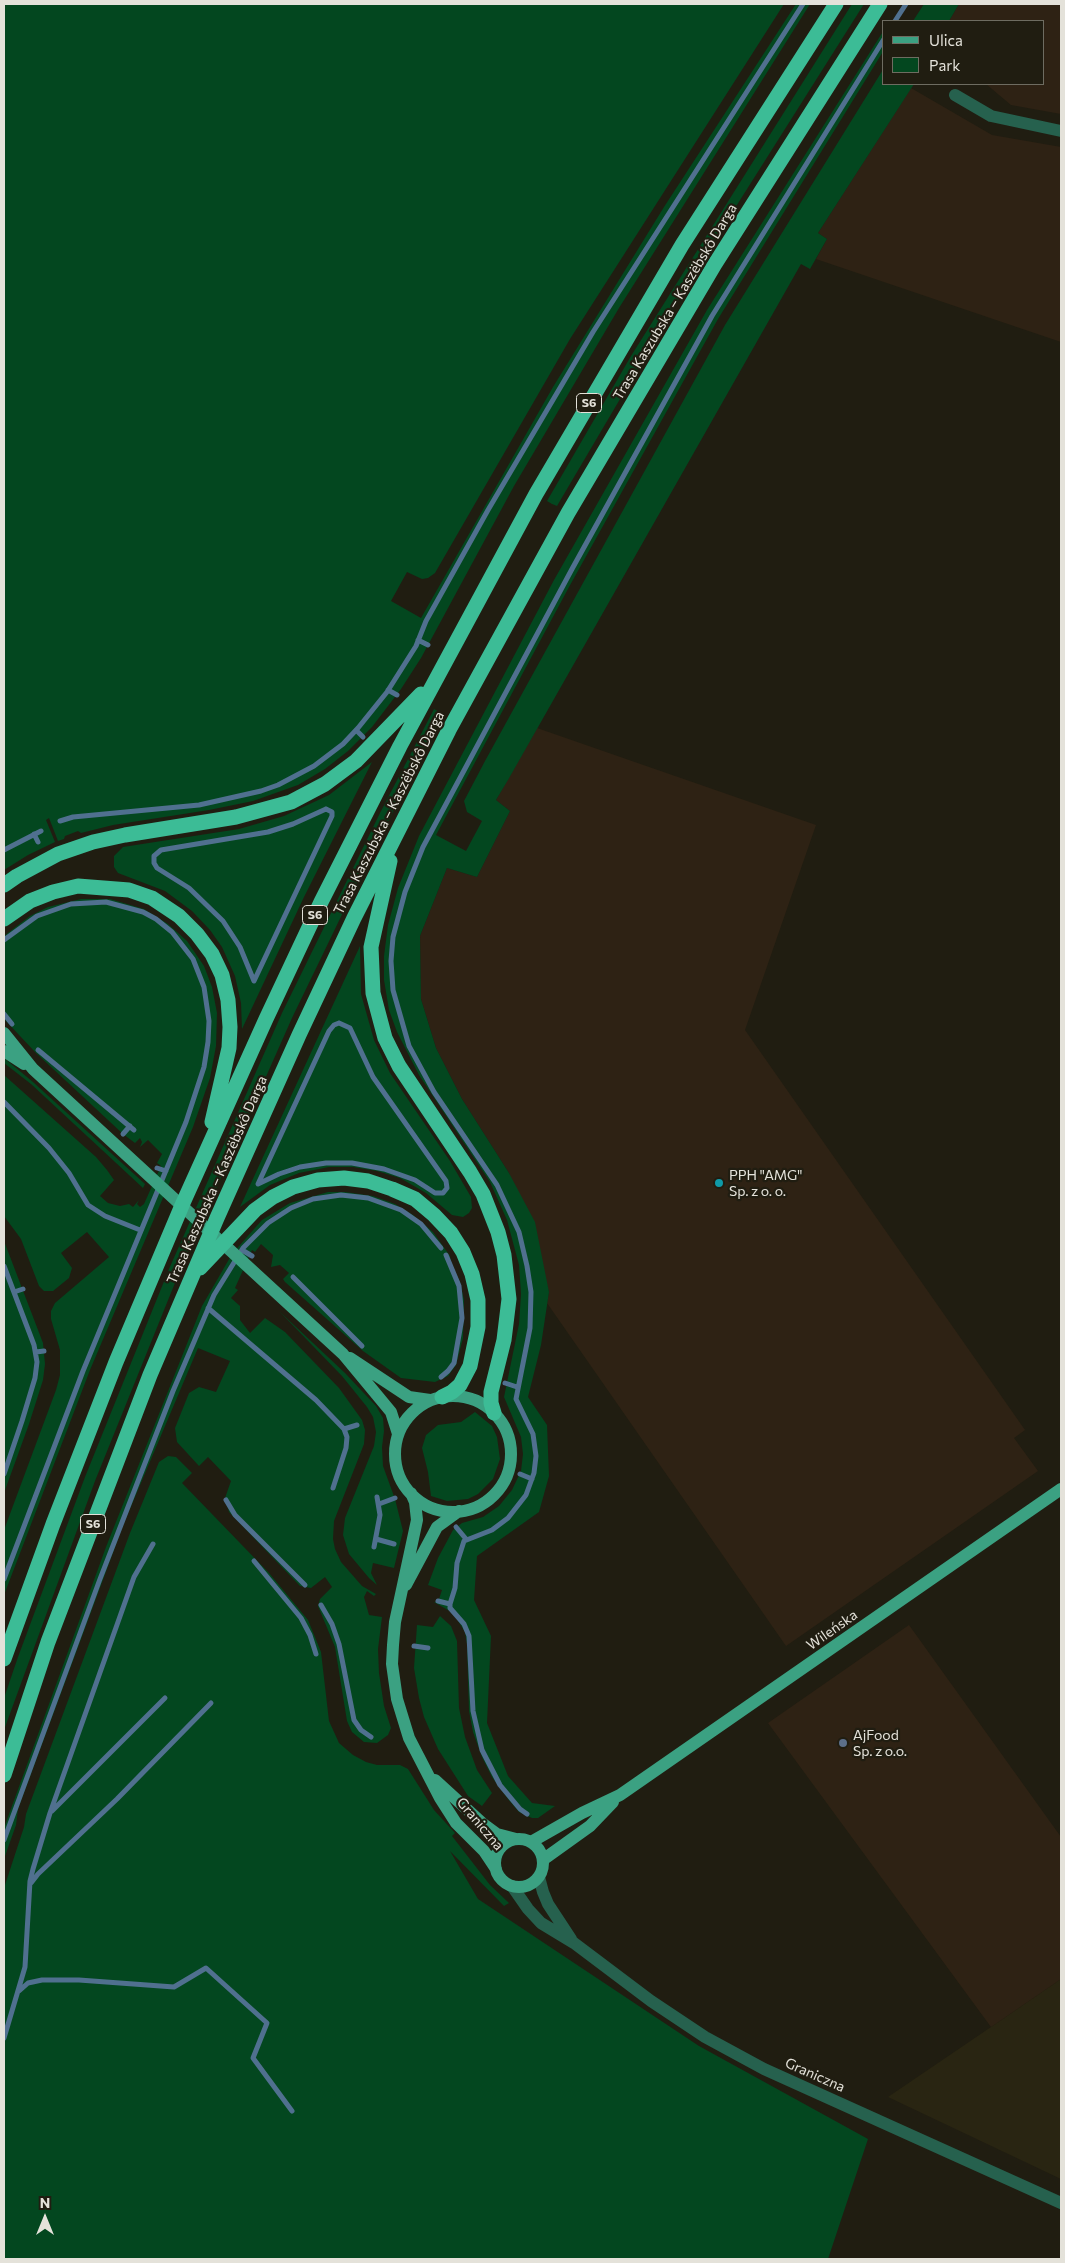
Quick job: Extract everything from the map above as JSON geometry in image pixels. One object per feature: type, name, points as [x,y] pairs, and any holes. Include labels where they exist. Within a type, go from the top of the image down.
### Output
[{"type":"highway","name":"Trasa Kaszubska – Kaszëbskô Darga","points":[[4,1659],[53,1524],[113,1371],[206,1152],[321,902],[433,682],[536,494],[682,244],[836,4]]},
{"type":"highway","name":"Trasa Kaszubska – Kaszëbskô Darga","points":[[4,1775],[48,1642],[147,1384],[192,1276],[299,1034],[396,835],[449,730],[568,513],[715,264],[880,4]]},
{"type":"highway","points":[[4,885],[58,854],[93,842],[242,816],[291,802],[325,784],[356,761],[433,682]]},
{"type":"highway","points":[[396,835],[371,947],[372,993],[385,1038],[398,1066],[470,1172],[482,1194],[498,1232],[504,1255],[509,1299],[504,1340],[491,1392],[494,1414]]},
{"type":"highway","points":[[4,919],[30,901],[53,892],[78,886],[105,887],[129,890],[152,898],[179,916],[197,934],[212,954],[222,976],[228,1000],[230,1027],[229,1048],[206,1152]]},
{"type":"highway","points":[[192,1276],[254,1210],[273,1197],[293,1187],[318,1180],[344,1178],[368,1181],[392,1189],[415,1200],[446,1227],[463,1252],[472,1274],[478,1300],[475,1346],[470,1366],[460,1385],[452,1392],[436,1399]]},
{"type":"main road","points":[[4,1033],[32,1069],[344,1354],[391,1412],[398,1434]]},
{"type":"main road","points":[[4,1051],[32,1069]]},
{"type":"main road","points":[[344,1354],[408,1396],[436,1399],[467,1398],[479,1402],[494,1414],[505,1429],[509,1440],[510,1464],[506,1476],[492,1496],[483,1503],[460,1511],[436,1509],[425,1504],[411,1493],[400,1478],[397,1468],[395,1451],[398,1434],[410,1415],[436,1399]]},
{"type":"main road","name":"Wileńska","points":[[531,1842],[582,1813],[620,1795],[1061,1489]]},
{"type":"main road","name":"Graniczna","points":[[411,1493],[415,1502],[416,1520],[393,1636],[392,1664],[395,1688],[408,1738],[440,1798],[456,1823],[484,1851],[496,1869]]},
{"type":"main road","name":"Graniczna","points":[[402,1592],[437,1528],[460,1511]]},
{"type":"main road","name":"Graniczna","points":[[426,1771],[446,1792],[482,1823],[498,1834],[516,1839]]},
{"type":"main road","name":"Wileńska","points":[[544,1859],[590,1826],[620,1795]]},
{"type":"main road","points":[[516,1839],[531,1842],[537,1846],[544,1859],[540,1877],[527,1886],[512,1886],[499,1877],[496,1869],[497,1853],[508,1841],[516,1839]]},
{"type":"street","points":[[955,95],[991,116],[1061,131]]},
{"type":"street","name":"Graniczna","points":[[540,1877],[548,1904],[574,1943]]},
{"type":"street","name":"Graniczna","points":[[512,1886],[534,1916],[574,1943],[651,2002],[705,2036],[764,2069],[1061,2203]]},
{"type":"shaded area","points":[[959,4],[1061,4],[1061,114],[1011,105],[987,85],[1045,85],[1045,20],[950,20]]},
{"type":"shaded area","points":[[911,88],[992,135],[1061,147],[1061,342],[816,259],[827,239],[818,233]]},
{"type":"shaded area","points":[[537,728],[816,825],[745,1030],[1025,1430],[1014,1438],[1038,1471],[786,1646],[547,1303],[549,1292],[509,1173],[462,1099],[436,1048],[421,999],[420,936],[447,868],[477,877],[510,811],[496,800]]},
{"type":"shaded area","points":[[909,1625],[1061,1837],[1061,1979],[991,2027],[768,1723]]},
{"type":"shaded area","points":[[1061,1979],[1061,2179],[888,2097],[991,2027]]},
{"type":"green space","points":[[4,4],[784,4],[570,339],[435,573],[428,578],[422,579],[407,572],[391,601],[421,618],[553,387],[664,207],[796,4],[810,4],[619,308],[514,486],[421,658],[401,689],[372,727],[348,751],[325,769],[298,785],[253,801],[113,825],[81,833],[78,831],[58,841],[49,818],[46,820],[55,842],[28,855],[4,870]]},
{"type":"green space","points":[[852,4],[864,4],[699,265],[557,506],[547,501],[631,356]]},
{"type":"green space","points":[[924,4],[959,4],[950,20],[914,20]]},
{"type":"green space","points":[[882,33],[882,53],[718,319],[569,587],[436,835],[466,851],[482,821],[467,812],[464,801],[725,325],[882,71],[882,85],[913,85],[818,233],[827,239],[810,269],[801,264],[496,800],[510,811],[477,877],[447,868],[420,936],[421,999],[436,1048],[462,1099],[509,1173],[535,1222],[549,1292],[541,1345],[528,1397],[547,1425],[549,1476],[539,1512],[477,1556],[474,1600],[491,1636],[487,1723],[508,1776],[532,1803],[555,1806],[538,1818],[532,1818],[519,1812],[508,1799],[492,1777],[482,1757],[473,1732],[469,1711],[465,1632],[453,1613],[434,1602],[438,1602],[442,1590],[428,1585],[438,1558],[453,1530],[462,1523],[483,1517],[499,1506],[512,1490],[521,1471],[523,1454],[521,1437],[504,1397],[519,1324],[521,1294],[519,1265],[507,1220],[490,1182],[419,1075],[397,1032],[389,1010],[384,980],[384,956],[388,925],[398,888],[419,836],[554,580],[707,310]]},
{"type":"green space","points":[[434,709],[443,714],[364,869],[292,1018],[179,1273],[95,1481],[4,1730],[4,1698],[18,1657],[85,1477],[169,1269],[282,1013],[380,813]]},
{"type":"green space","points":[[372,762],[304,897],[242,1029],[241,1003],[235,976],[222,947],[210,930],[192,911],[165,891],[118,873],[114,867],[114,856],[123,847],[239,829],[284,816],[329,795]]},
{"type":"green space","points":[[81,899],[110,899],[144,909],[168,924],[187,941],[204,966],[212,987],[217,1013],[216,1046],[210,1078],[193,1127],[90,1370],[4,1595],[4,1530],[60,1375],[60,1350],[51,1319],[51,1311],[55,1303],[109,1257],[87,1232],[61,1253],[72,1268],[69,1278],[53,1291],[44,1291],[39,1286],[21,1239],[4,1216],[4,1075],[96,1157],[107,1170],[114,1180],[100,1196],[108,1203],[120,1206],[129,1204],[133,1207],[139,1200],[137,1204],[140,1207],[144,1204],[161,1166],[157,1163],[162,1154],[148,1140],[140,1147],[142,1142],[140,1138],[135,1143],[123,1134],[36,1053],[4,1019],[4,936],[30,916],[48,907]]},
{"type":"green space","points":[[360,946],[361,994],[374,1040],[390,1073],[450,1161],[471,1197],[472,1208],[463,1217],[452,1215],[426,1193],[400,1178],[377,1171],[353,1167],[329,1167],[299,1173],[270,1185],[240,1207]]},
{"type":"green space","points":[[4,1058],[145,1184],[143,1188],[31,1084],[4,1063]]},
{"type":"green space","points":[[328,1192],[345,1192],[373,1196],[395,1204],[413,1215],[433,1232],[450,1256],[451,1263],[460,1282],[464,1300],[463,1338],[456,1365],[448,1376],[435,1382],[401,1378],[363,1351],[285,1282],[283,1279],[289,1273],[280,1265],[271,1267],[273,1255],[261,1244],[255,1252],[252,1250],[235,1288],[238,1290],[231,1298],[240,1306],[240,1320],[250,1333],[265,1318],[285,1332],[339,1388],[362,1420],[365,1430],[364,1444],[334,1521],[333,1539],[341,1562],[362,1586],[376,1594],[374,1596],[367,1591],[364,1597],[369,1615],[382,1617],[378,1649],[379,1673],[384,1706],[391,1728],[388,1735],[377,1743],[364,1742],[352,1732],[347,1721],[335,1647],[318,1606],[320,1599],[332,1587],[325,1577],[311,1588],[300,1586],[229,1512],[225,1498],[231,1481],[208,1457],[199,1466],[177,1442],[175,1428],[189,1393],[199,1387],[216,1392],[230,1361],[198,1348],[124,1523],[18,1809],[16,1825],[4,1859],[4,1828],[106,1547],[202,1306],[232,1254],[262,1220],[290,1203]]},
{"type":"green space","points":[[4,1241],[43,1343],[45,1364],[43,1380],[4,1493]]},
{"type":"green space","points":[[279,1311],[345,1373],[376,1406],[383,1418],[383,1466],[395,1499],[403,1531],[394,1568],[373,1563],[371,1573],[377,1585],[349,1554],[343,1535],[345,1518],[374,1446],[376,1432],[373,1417],[342,1376]]},
{"type":"green space","points":[[475,1412],[492,1426],[497,1437],[500,1459],[493,1479],[478,1494],[468,1499],[447,1501],[431,1496],[422,1448],[426,1435],[438,1425],[461,1422]]},
{"type":"green space","points":[[168,1456],[176,1457],[192,1473],[182,1483],[269,1573],[308,1620],[321,1652],[329,1721],[339,1743],[353,1755],[366,1762],[377,1765],[400,1765],[408,1769],[434,1810],[455,1833],[452,1836],[490,1885],[509,1903],[504,1906],[450,1851],[478,1899],[699,2046],[868,2139],[828,2259],[4,2259],[4,1888],[24,1827],[26,1814],[130,1533],[159,1462]]},
{"type":"green space","points":[[440,1616],[451,1626],[457,1641],[459,1708],[465,1737],[477,1770],[492,1793],[482,1806],[468,1796],[438,1749],[424,1717],[419,1698],[414,1668],[417,1625],[433,1627]]},
{"type":"waterway","points":[[60,821],[73,817],[199,805],[261,791],[278,785],[314,766],[343,744],[358,728],[387,692],[416,646],[426,621],[488,510],[593,332],[803,4]]},
{"type":"waterway","points":[[896,20],[906,4]]},
{"type":"waterway","points":[[527,1814],[520,1809],[500,1785],[482,1750],[473,1711],[469,1636],[464,1624],[450,1608],[450,1604],[455,1588],[457,1563],[464,1541],[492,1530],[508,1518],[526,1495],[534,1473],[536,1456],[533,1434],[516,1399],[530,1328],[531,1292],[519,1232],[497,1185],[434,1092],[409,1046],[393,990],[391,961],[393,937],[405,892],[423,847],[572,569],[712,316],[882,42]]},
{"type":"waterway","points":[[418,640],[428,645]]},
{"type":"waterway","points":[[388,690],[397,695]]},
{"type":"waterway","points":[[356,730],[363,737]]},
{"type":"waterway","points":[[326,809],[332,812],[332,816],[254,981],[240,947],[223,921],[189,888],[157,868],[154,863],[154,856],[161,850],[268,832],[293,824],[326,809]]},
{"type":"waterway","points":[[4,850],[41,831]]},
{"type":"waterway","points":[[34,834],[38,842]]},
{"type":"waterway","points":[[4,940],[37,916],[71,904],[106,902],[143,912],[156,919],[172,932],[193,959],[204,987],[209,1021],[204,1067],[186,1122],[83,1371],[4,1579]]},
{"type":"waterway","points":[[4,1014],[12,1024]]},
{"type":"waterway","points":[[339,1023],[350,1028],[373,1077],[446,1181],[447,1188],[443,1193],[435,1193],[415,1180],[384,1169],[352,1163],[326,1163],[300,1167],[258,1184],[329,1031],[334,1025],[339,1023]]},
{"type":"waterway","points":[[38,1050],[134,1130]]},
{"type":"waterway","points":[[4,1102],[49,1148],[69,1173],[88,1205],[105,1216],[140,1230]]},
{"type":"waterway","points":[[123,1134],[130,1126]]},
{"type":"waterway","points":[[157,1168],[166,1171]]},
{"type":"waterway","points":[[4,1840],[100,1579],[173,1391],[214,1295],[243,1248],[268,1223],[291,1208],[313,1199],[341,1195],[368,1198],[401,1210],[421,1224],[441,1248]]},
{"type":"waterway","points":[[242,1250],[252,1256]]},
{"type":"waterway","points":[[441,1377],[454,1363],[462,1318],[459,1286],[446,1255]]},
{"type":"waterway","points":[[4,1266],[34,1345],[37,1362],[35,1378],[4,1474]]},
{"type":"waterway","points":[[293,1277],[362,1346]]},
{"type":"waterway","points":[[14,1292],[23,1289]]},
{"type":"waterway","points":[[208,1308],[316,1400],[344,1429],[347,1437],[346,1448],[333,1488]]},
{"type":"waterway","points":[[36,1352],[44,1351]]},
{"type":"waterway","points":[[505,1383],[517,1387]]},
{"type":"waterway","points":[[344,1429],[357,1425]]},
{"type":"waterway","points":[[520,1474],[532,1479]]},
{"type":"waterway","points":[[374,1547],[380,1515],[377,1497]]},
{"type":"waterway","points":[[379,1504],[395,1498]]},
{"type":"waterway","points":[[226,1500],[235,1515],[305,1585]]},
{"type":"waterway","points":[[456,1527],[466,1539]]},
{"type":"waterway","points":[[376,1539],[394,1544]]},
{"type":"waterway","points":[[4,2038],[25,1967],[30,1881],[33,1869],[50,1813],[134,1577],[153,1544]]},
{"type":"waterway","points":[[254,1561],[301,1618],[310,1635],[316,1654]]},
{"type":"waterway","points":[[438,1601],[450,1604]]},
{"type":"waterway","points":[[321,1605],[332,1624],[339,1644],[354,1720],[361,1730],[371,1737]]},
{"type":"waterway","points":[[414,1646],[428,1648]]},
{"type":"waterway","points":[[52,1811],[165,1698]]},
{"type":"waterway","points":[[31,1883],[211,1703]]},
{"type":"waterway","points":[[19,1991],[28,1983],[42,1980],[79,1980],[174,1987],[206,1968],[267,2023],[253,2058],[292,2111]]},
{"type":"place","name":"PPH \"AMG\" Sp. z o. o.","points":[[719,1183]]},
{"type":"place","name":"AjFood Sp. z o.o.","points":[[843,1743]]}]
